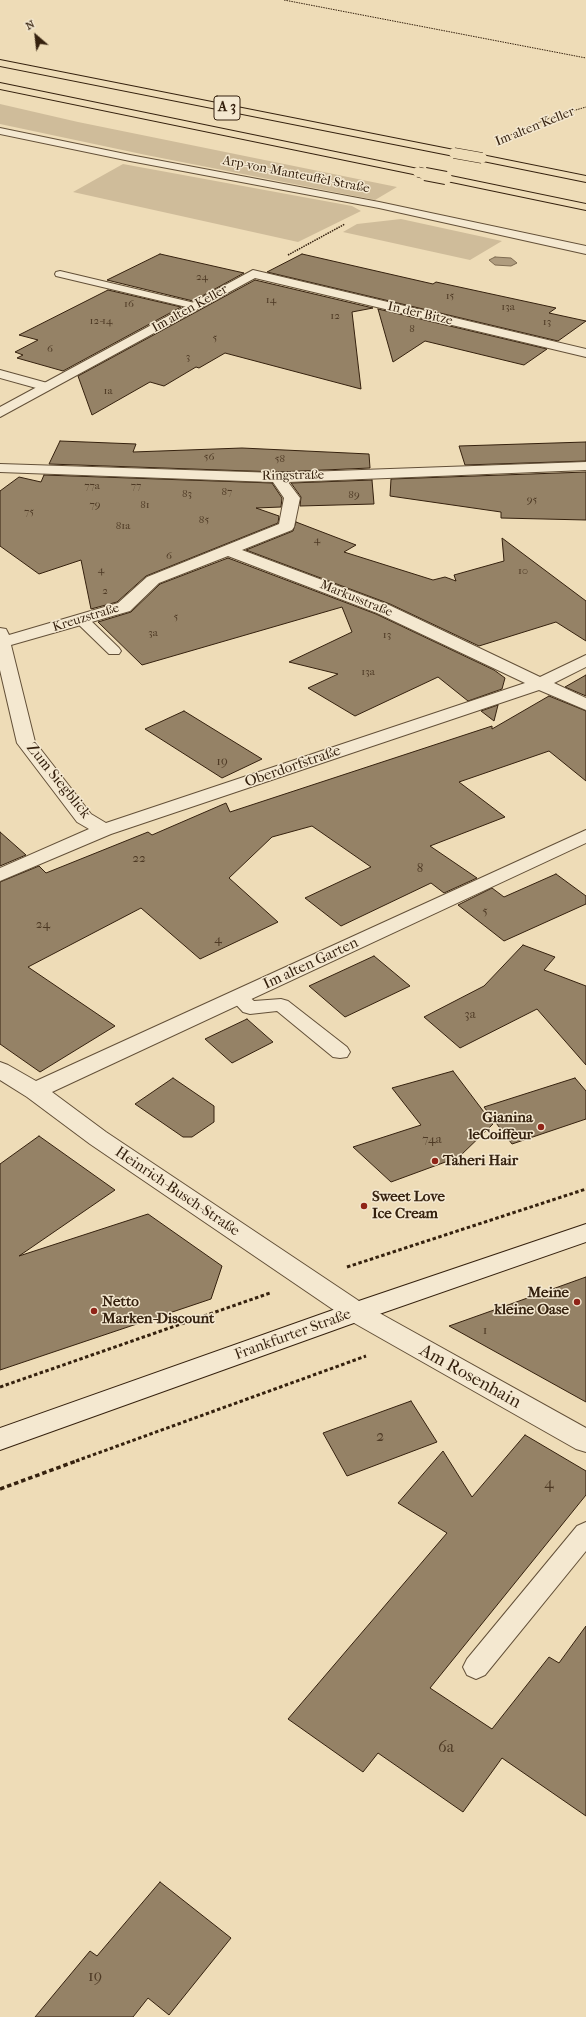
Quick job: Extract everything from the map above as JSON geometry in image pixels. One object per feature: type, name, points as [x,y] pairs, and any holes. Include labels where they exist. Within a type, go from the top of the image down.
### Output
[{"type":"highway","name":"A 3","points":[[0,63],[586,179]]},
{"type":"highway","name":"A 3","points":[[0,86],[586,207]]},
{"type":"street","name":"Arp-von-Manteuffel-Straße","points":[[0,131],[130,158],[379,205],[586,250]]},
{"type":"street","name":"Im alten Keller","points":[[0,413],[253,274]]},
{"type":"street","name":"In der Bitze","points":[[253,274],[586,353]]},
{"type":"street","name":"Ringstraße","points":[[0,468],[278,478],[586,466]]},
{"type":"street","points":[[228,550],[286,527],[292,498],[278,478]]},
{"type":"street","name":"Kreuzstraße","points":[[1,637],[81,619],[124,607],[153,580],[228,550]]},
{"type":"street","name":"Markusstraße","points":[[228,550],[382,609],[586,705]]},
{"type":"street","name":"Zum Siegblick","points":[[1,637],[26,744],[84,818],[104,830]]},
{"type":"street","name":"Oberdorfstraße","points":[[0,875],[104,830],[539,684],[586,660]]},
{"type":"street","name":"Im alten Garten","points":[[35,1091],[586,836]]},
{"type":"street","name":"Heinrich-Busch-Straße","points":[[0,1070],[35,1091],[98,1138],[356,1312]]},
{"type":"street","name":"Frankfurter Straße","points":[[0,1439],[356,1312],[586,1233]]},
{"type":"street","name":"Am Rosenhain","points":[[356,1312],[586,1441]]},
{"type":"lane","points":[[60,274],[195,306]]},
{"type":"lane","points":[[0,374],[47,387]]},
{"type":"lane","points":[[81,619],[114,651]]},
{"type":"lane","points":[[238,997],[250,1008],[280,1005],[340,1052]]},
{"type":"lane","points":[[476,1667],[586,1533]]},
{"type":"path","points":[[284,0],[586,58]]},
{"type":"path","name":"Im alten Keller","points":[[504,138],[552,117],[586,106]]},
{"type":"path","points":[[253,274],[379,205]]},
{"type":"path","points":[[0,1489],[406,1341]]},
{"type":"shaded area","points":[[0,104],[78,122],[397,187],[375,200],[146,155],[0,124]]},
{"type":"shaded area","points":[[123,164],[352,206],[361,211],[298,242],[73,192]]},
{"type":"shaded area","points":[[401,219],[502,241],[470,260],[343,232],[357,224]]},
{"type":"shaded area","points":[[495,257],[511,258],[517,263],[511,266],[495,265],[489,260]]},
{"type":"building","points":[[160,254],[244,273],[193,301],[107,280]]},
{"type":"building","points":[[302,254],[433,284],[436,282],[556,308],[549,313],[586,321],[558,341],[267,272]]},
{"type":"building","points":[[255,280],[373,308],[352,312],[361,389],[225,353],[199,368],[196,367],[164,386],[150,382],[92,415],[78,376]]},
{"type":"building","points":[[108,290],[181,307],[63,371],[17,358],[23,355],[15,352],[38,340],[19,335]]},
{"type":"building","points":[[378,309],[547,349],[524,365],[425,341],[393,362]]},
{"type":"building","points":[[60,441],[136,444],[133,452],[242,448],[369,454],[370,468],[278,472],[49,464]]},
{"type":"building","points":[[586,442],[586,461],[465,465],[459,446]]},
{"type":"building","points":[[586,472],[586,520],[501,518],[501,512],[390,496],[391,479]]},
{"type":"building","points":[[44,475],[272,483],[282,498],[281,507],[256,508],[279,516],[278,523],[146,576],[117,602],[91,609],[81,560],[39,574],[0,546],[0,491],[19,477],[41,482]]},
{"type":"building","points":[[372,480],[374,504],[300,506],[301,497],[291,483]]},
{"type":"building","points":[[296,522],[356,545],[344,552],[433,580],[445,577],[456,581],[454,575],[504,561],[502,538],[586,601],[586,641],[556,622],[479,646],[390,604],[246,550],[293,531]]},
{"type":"building","points":[[228,558],[376,614],[494,670],[505,678],[502,689],[468,701],[438,677],[355,716],[308,688],[338,674],[289,662],[352,632],[342,607],[142,665],[98,622],[131,612],[160,584]]},
{"type":"building","points":[[586,675],[586,696],[565,687]]},
{"type":"building","points":[[549,696],[586,711],[586,781],[549,751],[459,782],[505,817],[430,846],[477,878],[444,893],[431,883],[341,926],[305,898],[371,867],[312,826],[272,837],[229,878],[278,922],[200,959],[141,908],[28,967],[115,1026],[40,1072],[0,1044],[0,882],[39,866],[46,873],[148,832],[152,835],[226,803],[230,812],[492,726],[492,729]]},
{"type":"building","points":[[498,705],[494,721],[481,711]]},
{"type":"building","points":[[184,711],[262,759],[222,778],[145,729]]},
{"type":"building","points":[[0,832],[26,855],[0,866]]},
{"type":"building","points":[[556,874],[586,896],[586,904],[504,941],[458,905],[492,888],[504,897]]},
{"type":"building","points":[[523,945],[555,957],[544,970],[586,986],[586,1065],[537,1009],[460,1048],[424,1017],[484,986]]},
{"type":"building","points":[[374,956],[410,986],[345,1017],[309,986]]},
{"type":"building","points":[[247,1019],[273,1042],[232,1063],[205,1039]]},
{"type":"building","points":[[453,1071],[493,1124],[459,1157],[391,1182],[353,1147],[421,1125],[392,1088]]},
{"type":"building","points":[[173,1078],[214,1106],[214,1122],[192,1137],[183,1137],[135,1104]]},
{"type":"building","points":[[575,1078],[586,1091],[586,1119],[512,1144],[484,1107]]},
{"type":"building","points":[[39,1136],[115,1190],[19,1256],[148,1214],[222,1266],[211,1299],[0,1370],[0,1164]]},
{"type":"building","points":[[586,1277],[586,1402],[449,1326],[494,1310]]},
{"type":"building","points":[[411,1401],[437,1442],[347,1476],[323,1433]]},
{"type":"building","points":[[525,1435],[586,1471],[586,1495],[430,1688],[492,1729],[549,1657],[559,1663],[586,1626],[586,1816],[502,1758],[463,1812],[378,1753],[363,1772],[288,1719],[447,1533],[398,1503],[443,1451],[472,1497]]},
{"type":"building","points":[[160,1882],[231,1938],[169,2015],[148,1998],[133,2017],[35,2017],[90,1951],[97,1956]]},
{"type":"place","name":"Gianina leCoiffeur","points":[[541,1127]]},
{"type":"place","name":"Taheri Hair","points":[[435,1161]]},
{"type":"place","name":"Sweet Love Ice Cream","points":[[364,1206]]},
{"type":"place","name":"Meine kleine Oase","points":[[577,1302]]},
{"type":"place","name":"Netto Marken-Discount","points":[[94,1311]]}]
